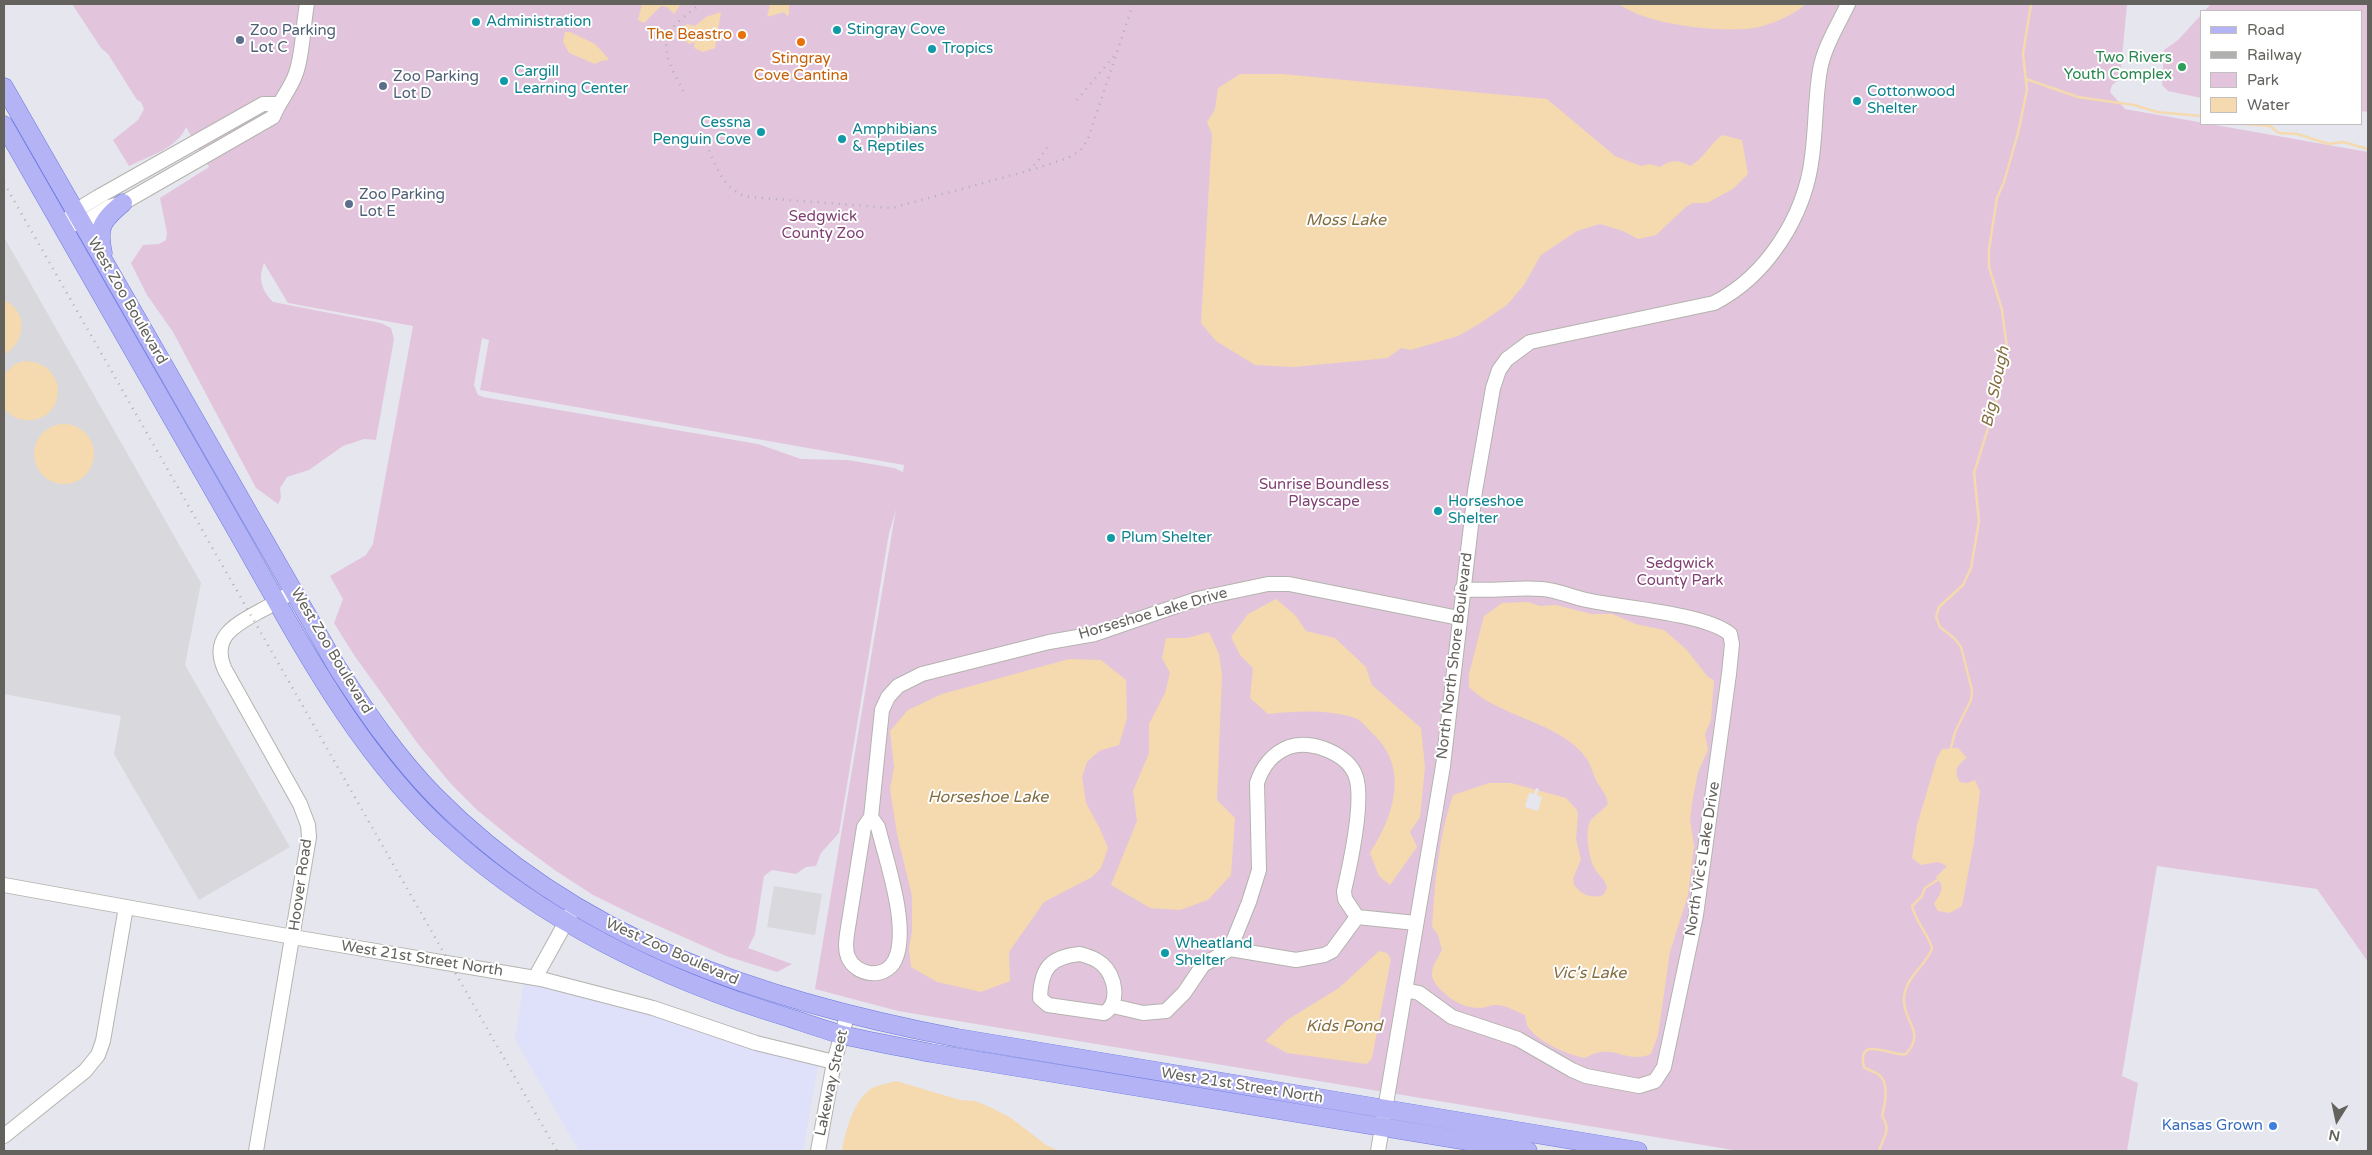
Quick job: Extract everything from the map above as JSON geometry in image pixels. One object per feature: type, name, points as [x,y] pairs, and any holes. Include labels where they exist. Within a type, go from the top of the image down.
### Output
[{"type":"main road","name":"West Zoo Boulevard","points":[[4,87],[361,705],[417,776],[492,849],[575,907],[644,943],[699,967],[750,986],[847,1016]]},
{"type":"main road","name":"West Zoo Boulevard","points":[[4,125],[277,601],[349,722],[414,801],[448,836],[482,864],[520,894],[565,923],[619,952],[687,982],[758,1009],[841,1034]]},
{"type":"main road","points":[[106,263],[100,231],[109,214],[123,203]]},
{"type":"main road","name":"West 21st Street North","points":[[847,1016],[967,1040],[1638,1151]]},
{"type":"main road","name":"West 21st Street North","points":[[841,1034],[931,1053],[1528,1151]]},
{"type":"street","points":[[79,217],[123,203],[273,116],[297,71],[307,4]]},
{"type":"street","name":"North North Shore Boulevard","points":[[1378,1151],[1442,766],[1475,491],[1493,388],[1500,370],[1514,352],[1530,342],[1714,303],[1737,290],[1750,279],[1768,260],[1783,236],[1804,194],[1812,158],[1820,69],[1848,4]]},
{"type":"street","points":[[62,226],[263,104],[278,104]]},
{"type":"street","name":"Horseshoe Lake Drive","points":[[871,817],[882,710],[888,697],[898,686],[922,674],[1049,642],[1095,634],[1197,599],[1268,584],[1289,584],[1459,618]]},
{"type":"street","name":"North Vic's Lake Drive","points":[[1405,990],[1419,993],[1452,1017],[1518,1039],[1586,1076],[1639,1086],[1655,1081],[1664,1068],[1696,915],[1729,674],[1732,644],[1730,634],[1721,627],[1702,621],[1586,600],[1542,589],[1462,590]]},
{"type":"street","name":"Hoover Road","points":[[256,1151],[308,843],[305,815],[225,670],[221,659],[222,642],[238,623],[294,590]]},
{"type":"street","points":[[1113,1006],[1143,1013],[1166,1011],[1184,993],[1203,965],[1230,949],[1249,902],[1258,870],[1257,782],[1260,772],[1268,762],[1288,747],[1301,744],[1339,756],[1351,766],[1357,778],[1356,825],[1344,891],[1345,900],[1357,917],[1416,923]]},
{"type":"street","points":[[871,817],[878,827],[896,899],[899,929],[897,952],[891,966],[884,971],[870,973],[862,971],[852,963],[848,956],[846,943],[864,827],[871,817]]},
{"type":"street","name":"West 21st Street North","points":[[4,885],[535,978],[644,1005],[756,1043],[834,1062]]},
{"type":"street","points":[[4,1136],[85,1071],[98,1055],[103,1041],[126,907]]},
{"type":"street","points":[[535,978],[575,907]]},
{"type":"street","points":[[1230,949],[1296,960],[1324,955],[1332,952],[1357,917]]},
{"type":"street","points":[[1080,954],[1088,956],[1104,966],[1108,973],[1115,999],[1113,1006],[1104,1013],[1048,1005],[1040,998],[1042,977],[1047,968],[1061,957],[1080,954]]},
{"type":"street","name":"Lakeway Street","points":[[818,1151],[834,1062],[847,1016]]},
{"type":"shaded area","points":[[4,237],[201,583],[185,665],[290,847],[199,900],[114,754],[121,716],[4,694]]},
{"type":"shaded area","points":[[774,886],[822,894],[815,935],[767,927]]},
{"type":"shaded area","points":[[524,982],[577,993],[681,1022],[755,1050],[818,1066],[803,1151],[579,1151],[515,1039]]},
{"type":"green space","name":"Sedgwick County Park","points":[[72,4],[2127,4],[2120,79],[2112,85],[2110,92],[2125,109],[2200,122],[2200,125],[2215,125],[2368,152],[2368,962],[2317,889],[2157,866],[2122,1076],[2138,1083],[2127,1151],[1739,1151],[898,1011],[815,989],[896,509],[889,533],[839,833],[821,853],[816,866],[806,867],[796,874],[772,870],[764,876],[755,934],[748,948],[792,964],[777,972],[726,956],[593,895],[515,841],[477,810],[451,784],[418,744],[354,655],[334,623],[343,599],[330,576],[366,555],[373,544],[413,326],[288,303],[264,263],[261,274],[263,289],[273,302],[381,323],[391,328],[394,339],[376,440],[364,439],[343,446],[309,470],[287,477],[280,488],[281,498],[278,504],[256,488],[173,332],[147,295],[131,263],[143,245],[159,244],[166,240],[167,233],[160,198],[209,167],[186,127],[177,141],[170,146],[129,166],[113,140],[138,120],[144,109],[108,54],[101,48]],"holes":[[[482,338],[489,340],[480,390],[904,465],[903,472],[894,468],[848,460],[801,459],[758,444],[483,397],[478,395],[474,385]]]},
{"type":"green space","points":[[2211,4],[2368,4],[2368,112],[2362,111],[2362,10],[2205,10]]},
{"type":"green space","name":"Two Rivers Youth Complex","points":[[2200,16],[2200,98],[2168,91],[2162,85],[2164,50],[2178,40]]},
{"type":"water","points":[[642,4],[681,4],[674,14],[667,7],[661,6],[644,23],[638,20]]},
{"type":"water","points":[[770,4],[789,4],[789,14],[787,16],[784,12],[767,17]]},
{"type":"water","points":[[1619,4],[1805,4],[1782,19],[1767,25],[1754,28],[1722,29],[1684,26],[1665,22],[1631,11]]},
{"type":"water","points":[[721,12],[715,48],[703,52],[694,48],[695,42],[689,44],[682,37],[683,27],[687,24],[695,26],[706,17]]},
{"type":"water","points":[[565,32],[570,32],[595,44],[608,60],[595,64],[569,53],[563,42]]},
{"type":"water","name":"Moss Lake","points":[[1240,74],[1282,74],[1547,99],[1615,156],[1641,166],[1650,164],[1660,167],[1675,161],[1690,166],[1722,135],[1742,140],[1748,174],[1733,189],[1707,203],[1693,203],[1686,207],[1656,235],[1638,239],[1623,231],[1600,224],[1577,231],[1541,255],[1524,285],[1507,305],[1458,336],[1411,350],[1401,348],[1388,358],[1294,367],[1255,365],[1216,341],[1201,323],[1212,134],[1207,122],[1215,109],[1218,88]]},
{"type":"water","points":[[4,300],[18,312],[22,327],[17,343],[4,355]]},
{"type":"water","points":[[24,361],[39,364],[50,371],[56,381],[58,392],[56,403],[50,412],[40,418],[19,419],[11,415],[4,408],[4,374],[15,364]]},
{"type":"water","points":[[64,424],[81,429],[89,437],[94,454],[89,471],[81,479],[64,484],[47,479],[39,471],[34,454],[39,437],[47,429]]},
{"type":"water","points":[[1276,599],[1296,616],[1306,631],[1335,638],[1366,667],[1372,685],[1421,728],[1425,767],[1420,817],[1410,832],[1417,847],[1390,885],[1379,876],[1370,853],[1386,823],[1394,792],[1394,776],[1391,761],[1384,746],[1364,724],[1355,718],[1323,712],[1268,714],[1250,698],[1253,668],[1240,655],[1231,637],[1248,614]]},
{"type":"water","name":"Vic's Lake","points":[[1528,602],[1540,606],[1556,605],[1592,614],[1612,614],[1636,624],[1664,630],[1686,649],[1708,677],[1714,680],[1711,720],[1705,734],[1708,750],[1698,772],[1690,819],[1694,846],[1688,895],[1670,952],[1658,1035],[1651,1054],[1642,1057],[1612,1052],[1595,1053],[1585,1058],[1570,1054],[1546,1043],[1533,1033],[1527,1026],[1525,1015],[1499,1005],[1480,1008],[1469,1007],[1459,1003],[1442,991],[1432,975],[1442,950],[1438,935],[1432,927],[1436,877],[1444,828],[1453,795],[1489,783],[1511,783],[1566,798],[1577,810],[1578,815],[1576,839],[1581,859],[1573,879],[1574,885],[1584,894],[1591,896],[1603,895],[1607,888],[1604,880],[1593,865],[1589,852],[1588,830],[1591,820],[1608,804],[1605,794],[1596,780],[1587,759],[1562,736],[1497,706],[1469,687],[1469,674],[1484,616],[1502,603]]},
{"type":"water","points":[[1209,632],[1219,654],[1222,675],[1217,800],[1235,818],[1231,875],[1208,900],[1180,910],[1150,908],[1111,885],[1137,821],[1133,791],[1149,753],[1149,724],[1165,693],[1170,673],[1162,658],[1166,638],[1187,638]]},
{"type":"water","name":"Horseshoe Lake","points":[[1069,659],[1101,660],[1126,680],[1127,718],[1119,745],[1099,751],[1087,762],[1082,777],[1086,803],[1108,848],[1101,868],[1092,877],[1044,902],[1009,952],[1010,981],[981,992],[937,982],[911,967],[909,948],[912,932],[912,896],[897,834],[890,789],[894,767],[890,731],[908,710],[942,694]]},
{"type":"water","points":[[1958,748],[1967,758],[1957,769],[1960,782],[1967,783],[1975,780],[1980,791],[1974,842],[1962,906],[1950,913],[1938,911],[1934,904],[1942,887],[1936,877],[1947,866],[1938,862],[1921,865],[1912,858],[1917,825],[1937,758],[1942,749]]},
{"type":"water","name":"Kids Pond","points":[[1379,951],[1387,953],[1391,959],[1372,1058],[1367,1064],[1287,1053],[1265,1041],[1287,1020],[1339,988]]},
{"type":"water","points":[[896,1081],[960,1100],[975,1101],[992,1108],[1011,1118],[1046,1145],[1059,1151],[842,1151],[854,1110],[863,1096],[872,1088]]},
{"type":"pier","points":[[1536,788],[1539,789],[1537,795],[1542,797],[1538,811],[1525,807],[1529,793],[1534,794]]},
{"type":"waterway","name":"Big Slough","points":[[1951,748],[1955,732],[1971,700],[1972,690],[1961,647],[1955,639],[1940,627],[1936,617],[1939,607],[1963,585],[1971,568],[1979,521],[1974,473],[1996,403],[2007,348],[2002,310],[1989,267],[1989,249],[1997,198],[2004,182],[2018,133],[2027,90],[2023,54],[2031,4]]},
{"type":"waterway","points":[[2026,79],[2078,97],[2134,105],[2157,112],[2200,116]]},
{"type":"waterway","points":[[2257,125],[2270,126],[2279,133],[2297,134],[2329,144],[2343,142],[2368,149]]},
{"type":"waterway","name":"Big Slough","points":[[1879,1151],[1886,1134],[1886,1125],[1882,1116],[1885,1100],[1884,1082],[1878,1074],[1864,1067],[1863,1057],[1866,1051],[1871,1049],[1906,1054],[1912,1046],[1914,1033],[1905,1008],[1905,992],[1907,985],[1932,949],[1912,906],[1922,896],[1925,888],[1939,879]]},
{"type":"railway","points":[[683,91],[669,61],[666,45],[667,37],[677,23],[700,4]]},
{"type":"railway","points":[[701,131],[713,161],[724,180],[731,188],[749,197],[892,208],[1031,170],[1068,158],[1081,150],[1088,139],[1133,4]]},
{"type":"railway","points":[[1077,100],[1114,56]]},
{"type":"railway","points":[[1029,170],[1048,146]]},
{"type":"railway","points":[[4,183],[557,1151]]},
{"type":"place","name":"Administration","points":[[476,22]]},
{"type":"place","name":"Stingray Cove","points":[[837,30]]},
{"type":"place","name":"The Beastro","points":[[742,35]]},
{"type":"place","name":"Zoo Parking Lot C","points":[[240,40]]},
{"type":"place","name":"Stingray Cove Cantina","points":[[801,42]]},
{"type":"place","name":"Tropics","points":[[932,49]]},
{"type":"place","name":"Two Rivers Youth Complex","points":[[2182,67]]},
{"type":"place","name":"Cargill Learning Center","points":[[504,81]]},
{"type":"place","name":"Zoo Parking Lot D","points":[[383,86]]},
{"type":"place","name":"Cottonwood Shelter","points":[[1857,101]]},
{"type":"place","name":"Cessna Penguin Cove","points":[[761,132]]},
{"type":"place","name":"Amphibians & Reptiles","points":[[842,139]]},
{"type":"place","name":"Zoo Parking Lot E","points":[[349,204]]},
{"type":"place","name":"Horseshoe Shelter","points":[[1438,511]]},
{"type":"place","name":"Plum Shelter","points":[[1111,538]]},
{"type":"place","name":"Wheatland Shelter","points":[[1165,953]]},
{"type":"place","name":"Kansas Grown","points":[[2273,1126]]},
{"type":"park label","name":"Sedgwick County Zoo","points":[[823,226]]},
{"type":"park label","name":"Sunrise Boundless Playscape","points":[[1324,494]]}]
